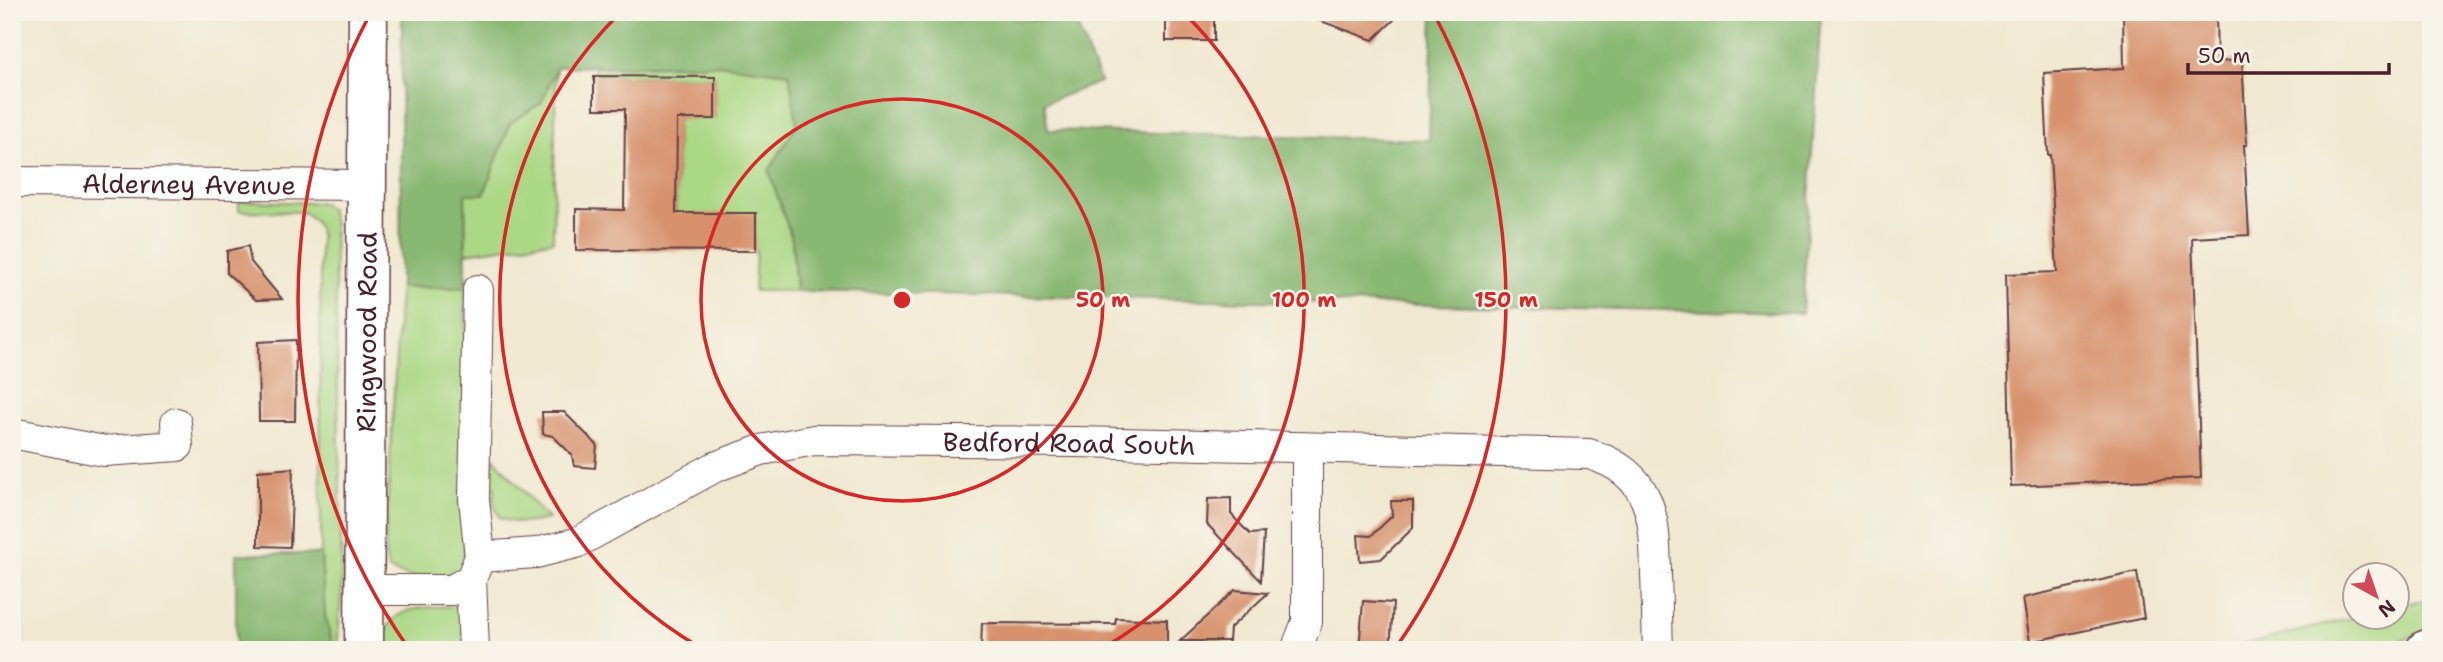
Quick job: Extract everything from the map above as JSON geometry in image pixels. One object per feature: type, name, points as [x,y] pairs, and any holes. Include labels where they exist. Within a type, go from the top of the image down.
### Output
[{"type":"main road","name":"Ringwood Road","points":[[364,650],[368,12]]},
{"type":"main road","points":[[2425,650],[2431,648]]},
{"type":"street","name":"Alderney Avenue","points":[[12,182],[366,185]]},
{"type":"street","points":[[474,650],[478,290]]},
{"type":"street","points":[[12,433],[104,451],[178,446],[176,423]]},
{"type":"street","name":"Bedford Road South","points":[[365,590],[452,590],[476,568],[576,543],[715,467],[761,450],[814,440],[1076,442],[1566,452],[1589,454],[1610,461],[1629,474],[1651,510],[1656,538],[1658,650]]},
{"type":"street","points":[[1296,650],[1307,622],[1307,448]]},
{"type":"green space","points":[[402,12],[1008,12],[1014,19],[1076,23],[1100,82],[1044,103],[1048,130],[1429,140],[1433,12],[1821,12],[1802,313],[796,291],[792,239],[769,171],[797,124],[789,73],[717,64],[557,67],[541,103],[510,123],[484,194],[465,194],[466,288],[400,287]]},
{"type":"green space","points":[[717,64],[789,72],[797,124],[769,171],[792,239],[796,291],[754,291],[756,251],[676,213],[677,119],[715,118],[715,77],[594,76],[594,67]]},
{"type":"green space","points":[[556,67],[553,241],[466,253],[465,193],[484,194],[510,123],[541,103]]},
{"type":"green space","points":[[239,201],[323,203],[330,209],[334,224],[342,581],[337,650],[334,650],[325,615],[321,554],[320,232],[314,220],[303,212],[239,211]]},
{"type":"green space","points":[[400,287],[466,288],[464,568],[436,578],[417,578],[388,569],[385,550]]},
{"type":"green space","points":[[494,458],[548,519],[524,523],[500,518],[493,503],[495,488],[489,486]]},
{"type":"green space","points":[[236,554],[321,554],[325,615],[334,650],[236,650]]},
{"type":"green space","points":[[2431,598],[2431,631],[2366,650],[2222,650],[2342,620],[2342,630],[2412,630],[2412,603]]},
{"type":"green space","points":[[456,606],[464,613],[464,650],[383,650],[389,624],[397,616],[418,609]]},
{"type":"building","points":[[1166,12],[1214,12],[1214,41],[1166,41]]},
{"type":"building","points":[[1305,12],[1402,12],[1373,40],[1304,15]]},
{"type":"building","points":[[2123,12],[2216,12],[2217,62],[2242,60],[2249,235],[2192,238],[2201,478],[2011,486],[2006,274],[2057,272],[2044,73],[2124,68]]},
{"type":"building","points":[[594,76],[715,77],[715,119],[677,119],[676,213],[756,213],[756,251],[576,250],[576,209],[624,210],[625,109],[594,109]]},
{"type":"building","points":[[248,246],[251,262],[282,299],[256,300],[227,273],[227,251]]},
{"type":"building","points":[[296,340],[295,421],[259,421],[258,342]]},
{"type":"building","points":[[542,412],[564,412],[597,445],[595,468],[574,466],[572,455],[553,436],[543,434]]},
{"type":"building","points":[[293,468],[290,547],[258,546],[258,471]]},
{"type":"building","points":[[1231,498],[1231,514],[1240,524],[1250,534],[1264,533],[1261,581],[1207,524],[1208,499]]},
{"type":"building","points":[[1391,501],[1413,501],[1413,528],[1381,559],[1360,561],[1358,535],[1371,536],[1392,516]]},
{"type":"building","points":[[2137,572],[2144,618],[2030,642],[2023,598]]},
{"type":"building","points":[[1235,590],[1268,593],[1230,628],[1229,641],[1180,641]]},
{"type":"building","points":[[1363,601],[1393,603],[1390,650],[1359,650]]},
{"type":"building","points":[[1116,618],[1167,620],[1167,650],[981,650],[982,623],[1115,624]]}]
